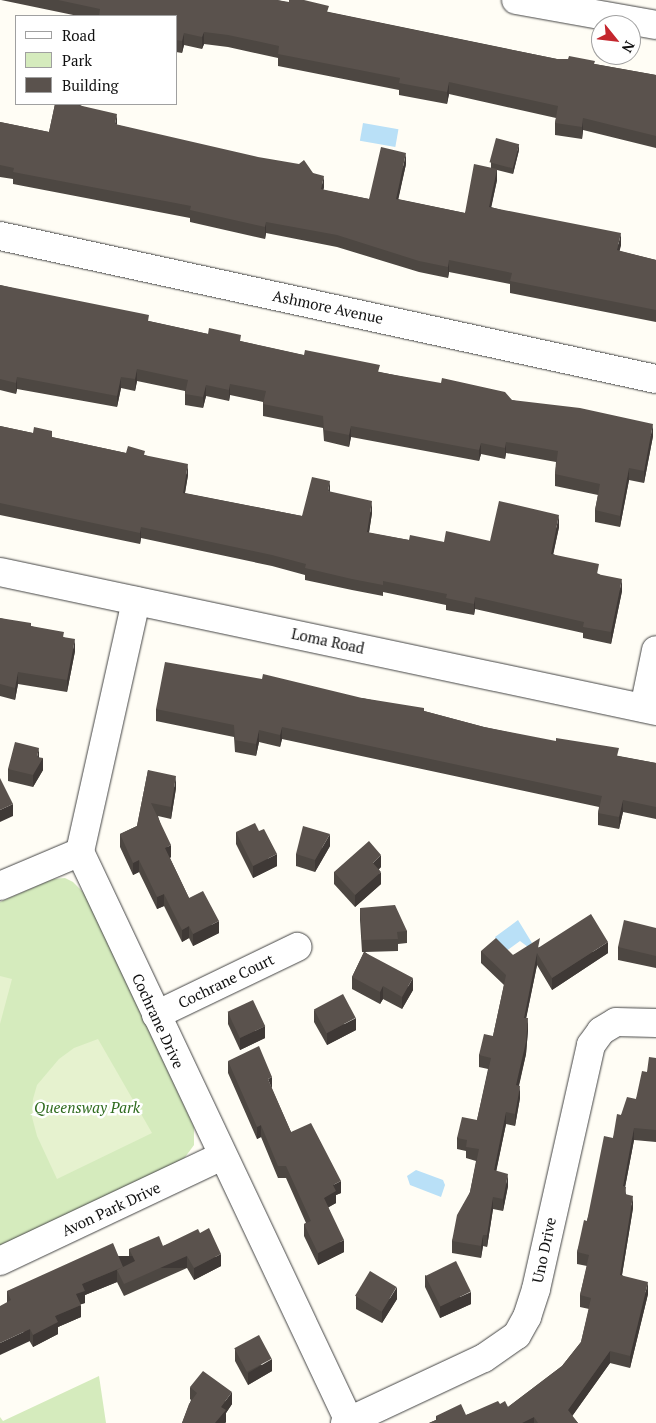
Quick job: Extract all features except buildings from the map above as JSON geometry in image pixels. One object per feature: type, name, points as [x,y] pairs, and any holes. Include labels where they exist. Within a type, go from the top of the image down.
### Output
[{"type":"street","points":[[516,0],[656,25]]},
{"type":"street","name":"Ashmore Avenue","points":[[0,236],[656,379]]},
{"type":"street","name":"Loma Road","points":[[0,572],[650,709]]},
{"type":"street","points":[[0,886],[80,852],[136,601]]},
{"type":"street","points":[[650,709],[656,650]]},
{"type":"street","name":"Cochrane Drive","points":[[80,852],[347,1422]]},
{"type":"street","name":"Cochrane Court","points":[[156,1015],[297,947]]},
{"type":"street","name":"Uno Drive","points":[[347,1422],[484,1358],[517,1335],[527,1317],[536,1288],[591,1045],[602,1031],[616,1022],[656,1024]]},
{"type":"street","name":"Avon Park Drive","points":[[0,1261],[222,1156]]},
{"type":"green space","name":"Queensway Park","points":[[65,878],[73,882],[84,893],[194,1127],[194,1145],[183,1160],[0,1247],[0,902],[53,879]]},
{"type":"green space","points":[[0,976],[12,979],[0,1024]]},
{"type":"green space","points":[[98,1039],[152,1133],[57,1179],[37,1136],[32,1117],[33,1099],[37,1085],[59,1059],[74,1048]]},
{"type":"green space","points":[[99,1376],[106,1423],[0,1423],[0,1417],[3,1421]]},
{"type":"water","points":[[363,123],[398,129],[395,147],[360,141]]},
{"type":"water","points":[[518,920],[532,943],[528,947],[520,941],[505,952],[495,937]]},
{"type":"water","points":[[416,1170],[443,1180],[445,1185],[441,1197],[410,1185],[407,1176]]}]
